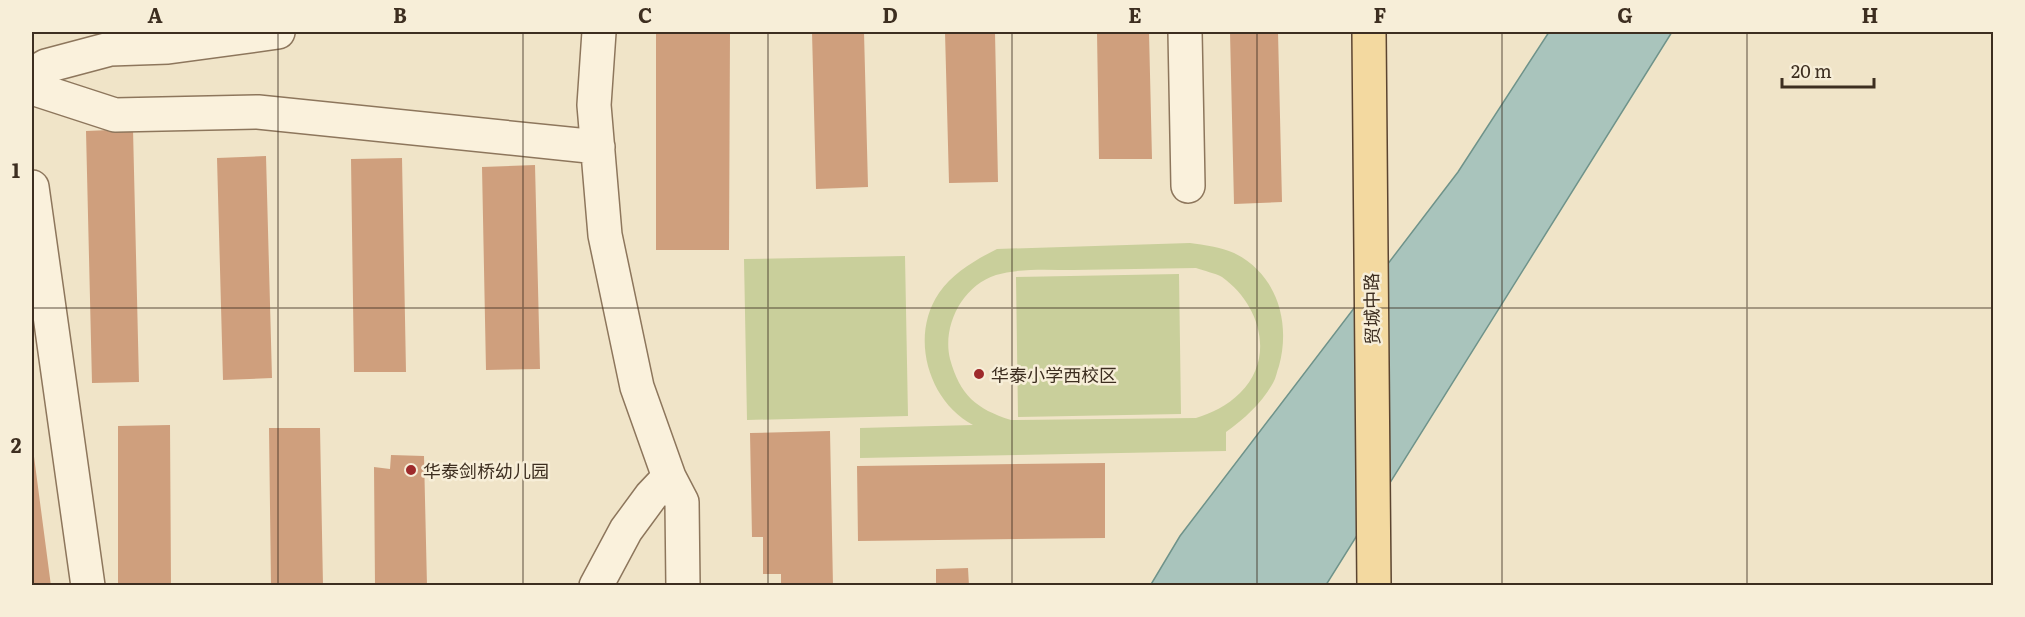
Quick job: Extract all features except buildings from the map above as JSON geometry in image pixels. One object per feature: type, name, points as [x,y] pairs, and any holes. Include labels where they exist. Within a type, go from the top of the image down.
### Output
[{"type":"main road","name":"贸城中路","points":[[1369,32],[1374,585]]},
{"type":"lane","points":[[32,74],[46,66],[110,49],[168,47],[278,32]]},
{"type":"lane","points":[[599,32],[594,105],[605,235],[635,375],[669,477],[682,502],[683,585]]},
{"type":"lane","points":[[1185,32],[1188,186]]},
{"type":"lane","points":[[32,88],[115,115],[258,112],[598,147]]},
{"type":"lane","points":[[32,187],[88,585]]},
{"type":"lane","points":[[596,585],[626,530],[651,496],[669,477]]},
{"type":"green space","points":[[1190,243],[1234,253],[1261,273],[1277,301],[1283,333],[1279,366],[1274,381],[1258,404],[1226,432],[1226,451],[860,458],[860,428],[973,425],[958,415],[935,385],[928,367],[925,329],[930,310],[939,293],[951,279],[997,249]],"holes":[[[1196,268],[1222,277],[1235,288],[1254,316],[1259,332],[1258,364],[1251,379],[1235,398],[1208,414],[1196,418],[1011,420],[988,411],[971,399],[954,372],[948,346],[952,321],[964,298],[984,280],[1015,271]]]},
{"type":"green space","points":[[905,256],[908,416],[747,420],[744,259]]},
{"type":"green space","points":[[1179,274],[1181,414],[1018,417],[1016,277]]},
{"type":"water","points":[[1549,32],[1672,32],[1326,585],[1150,586],[1180,536],[1458,172]]},
{"type":"place","name":"华泰小学西校区","points":[[979,374]]},
{"type":"place","name":"华泰剑桥幼儿园","points":[[411,470]]}]
